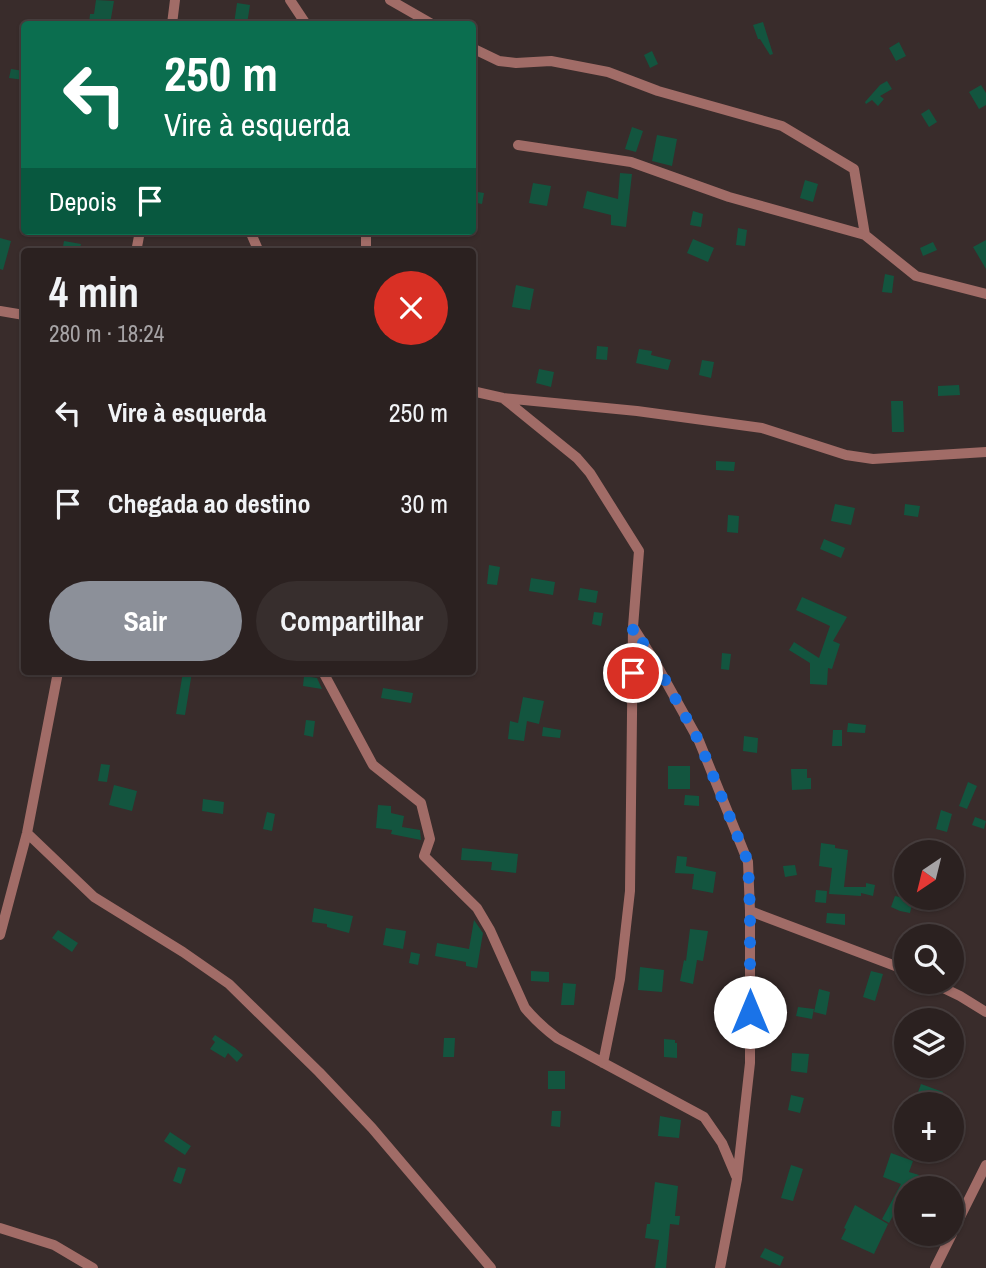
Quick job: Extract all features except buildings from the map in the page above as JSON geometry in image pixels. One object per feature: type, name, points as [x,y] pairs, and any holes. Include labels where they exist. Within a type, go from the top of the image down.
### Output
[{"type":"street","points":[[172,21],[175,0]]},
{"type":"street","points":[[290,0],[304,21]]},
{"type":"street","points":[[390,0],[427,21]]},
{"type":"street","points":[[476,50],[499,61],[551,61],[608,72],[658,91],[782,126],[854,169],[865,235]]},
{"type":"street","points":[[518,145],[631,162],[729,197],[865,235],[916,276],[986,294]]},
{"type":"street","points":[[0,312],[21,316]]},
{"type":"street","points":[[476,392],[503,398],[637,411],[762,428],[846,455],[873,459],[986,452]]},
{"type":"street","points":[[503,398],[577,458],[590,473],[639,551],[633,627],[630,891],[620,979],[603,1063]]},
{"type":"street","points":[[633,627],[699,741],[748,862],[750,1063],[737,1179],[720,1268]]},
{"type":"street","points":[[0,935],[27,834],[57,675]]},
{"type":"street","points":[[325,675],[373,765],[421,803],[430,839],[424,856],[477,908],[490,930],[525,1008],[544,1029],[557,1038],[704,1117],[722,1143],[737,1179]]},
{"type":"street","points":[[27,834],[94,897],[183,952],[229,985],[319,1072],[372,1128],[491,1268]]},
{"type":"street","points":[[750,911],[894,965]]},
{"type":"street","points":[[956,994],[986,1012]]},
{"type":"street","points":[[964,1210],[986,1165]]},
{"type":"street","points":[[0,1228],[54,1245],[93,1268]]},
{"type":"street","points":[[935,1268],[946,1246]]},
{"type":"route","points":[[633,673],[633,627],[699,741],[748,862],[750,1012]]}]
